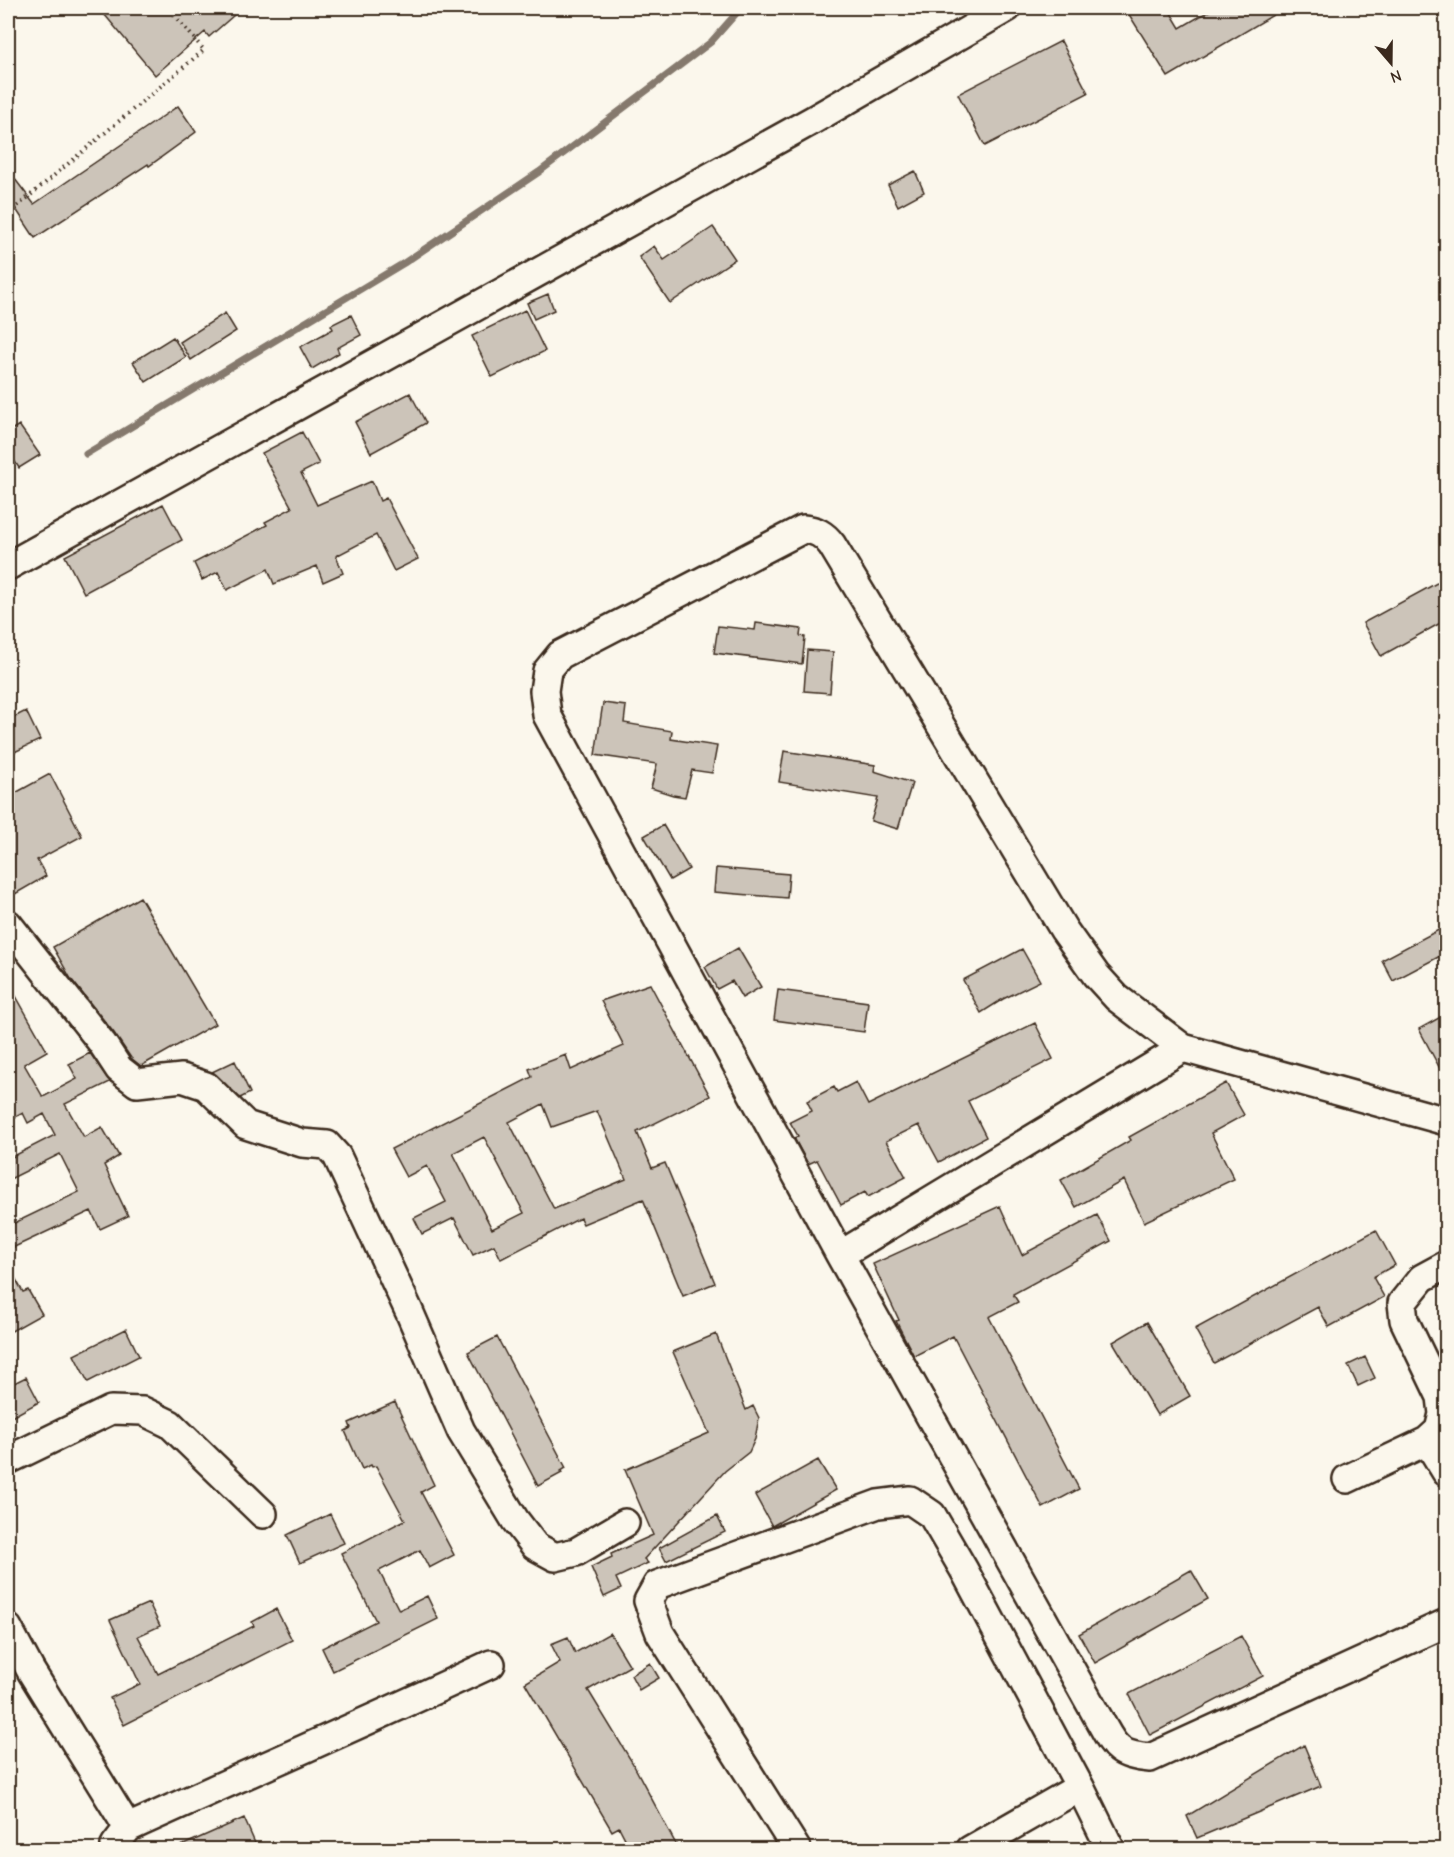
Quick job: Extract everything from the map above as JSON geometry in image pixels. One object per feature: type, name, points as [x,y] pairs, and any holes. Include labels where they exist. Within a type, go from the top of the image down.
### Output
[{"type":"street","points":[[8,566],[752,154],[1007,8]]},
{"type":"street","points":[[1446,1121],[1183,1048],[1117,998],[1096,975],[1071,939],[832,545],[826,537],[815,530],[803,529],[560,655],[547,671],[544,691],[548,715],[840,1255],[1090,1704],[1120,1752],[1150,1758],[1446,1623]]},
{"type":"street","points":[[8,924],[102,1043],[119,1070],[137,1083],[182,1078],[206,1086],[246,1125],[302,1143],[327,1145],[337,1156],[409,1311],[461,1431],[515,1520],[535,1546],[555,1557],[576,1552],[625,1523]]},
{"type":"street","points":[[840,1255],[1183,1048]]},
{"type":"street","points":[[1347,1479],[1427,1440],[1439,1430],[1443,1414],[1441,1397],[1404,1320],[1402,1303],[1422,1278],[1446,1265]]},
{"type":"street","points":[[8,1460],[111,1410],[143,1411],[170,1424],[263,1514]]},
{"type":"street","points":[[1427,1440],[1446,1472]]},
{"type":"street","points":[[797,1850],[660,1633],[648,1601],[657,1585],[878,1504],[910,1500],[932,1515],[1080,1787],[1111,1850]]},
{"type":"street","points":[[8,1628],[122,1839],[279,1760],[344,1733],[491,1664]]},
{"type":"street","points":[[970,1850],[1080,1787]]},
{"type":"path","points":[[8,214],[204,50],[168,8]]},
{"type":"building","points":[[99,8],[242,8],[209,37],[205,32],[155,75]]},
{"type":"building","points":[[1125,8],[1168,8],[1180,28],[1214,8],[1285,8],[1168,77]]},
{"type":"building","points":[[1061,41],[1088,93],[985,146],[958,94]]},
{"type":"building","points":[[178,106],[196,132],[149,166],[148,164],[35,238],[8,197],[8,170],[34,204]]},
{"type":"building","points":[[915,171],[924,192],[898,206],[888,185]]},
{"type":"building","points":[[713,227],[735,259],[670,303],[639,257],[654,246],[664,260]]},
{"type":"building","points":[[548,294],[554,310],[534,319],[527,303]]},
{"type":"building","points":[[525,310],[545,351],[492,377],[472,336]]},
{"type":"building","points":[[225,313],[236,331],[191,360],[180,342]]},
{"type":"building","points":[[351,315],[361,335],[337,348],[339,353],[312,369],[300,347],[333,329],[331,325]]},
{"type":"building","points":[[173,337],[186,357],[146,382],[133,362]]},
{"type":"building","points":[[410,393],[426,423],[371,453],[355,422]]},
{"type":"building","points":[[19,425],[40,455],[19,468],[8,451],[8,432]]},
{"type":"building","points":[[302,432],[319,464],[301,473],[317,505],[372,481],[380,501],[386,498],[418,559],[394,571],[376,535],[336,556],[343,573],[323,582],[317,566],[274,584],[268,569],[227,590],[218,572],[202,580],[194,563],[267,525],[265,522],[292,508],[262,453]]},
{"type":"building","points":[[163,504],[182,540],[84,593],[65,556]]},
{"type":"building","points":[[1446,578],[1446,620],[1381,656],[1363,623]]},
{"type":"building","points":[[756,623],[801,629],[800,636],[805,637],[802,664],[714,653],[718,626],[755,630]]},
{"type":"building","points":[[807,650],[833,652],[830,693],[804,691]]},
{"type":"building","points":[[603,703],[626,706],[624,723],[672,731],[671,739],[717,746],[712,773],[692,770],[685,797],[651,788],[657,764],[595,755]]},
{"type":"building","points":[[26,711],[40,740],[8,755],[8,720]]},
{"type":"building","points":[[784,751],[875,765],[874,771],[912,783],[898,829],[871,821],[878,798],[779,782]]},
{"type":"building","points":[[50,774],[82,836],[37,860],[46,876],[15,894],[8,883],[8,797]]},
{"type":"building","points":[[663,825],[689,869],[670,880],[644,836]]},
{"type":"building","points":[[716,868],[789,874],[787,898],[714,892]]},
{"type":"building","points":[[140,897],[215,1024],[141,1066],[131,1058],[71,979],[53,947]]},
{"type":"building","points":[[1446,926],[1446,953],[1393,981],[1382,960]]},
{"type":"building","points":[[738,948],[761,987],[742,998],[732,981],[717,989],[705,967]]},
{"type":"building","points":[[1022,949],[1040,981],[1003,999],[981,1013],[963,980]]},
{"type":"building","points":[[8,982],[47,1051],[24,1064],[43,1097],[77,1079],[69,1064],[90,1053],[110,1082],[65,1104],[84,1137],[102,1127],[119,1156],[104,1165],[128,1216],[100,1229],[91,1211],[8,1250],[8,1226],[79,1192],[60,1154],[8,1180],[8,1159],[55,1135],[44,1114],[28,1123],[23,1113],[8,1121]]},
{"type":"building","points":[[650,984],[710,1096],[637,1132],[652,1168],[665,1163],[715,1283],[683,1296],[643,1199],[583,1224],[580,1218],[501,1259],[494,1245],[473,1255],[454,1218],[422,1234],[414,1218],[446,1202],[427,1166],[406,1177],[391,1149],[532,1077],[529,1069],[566,1055],[571,1070],[624,1046],[601,1001]],"holes":[[[543,1104],[552,1127],[597,1111],[626,1179],[554,1209],[509,1122]],[[484,1137],[524,1213],[492,1229],[453,1153]]]},
{"type":"building","points":[[778,990],[868,1002],[864,1032],[774,1020]]},
{"type":"building","points":[[1446,1014],[1446,1080],[1419,1029]]},
{"type":"building","points":[[1035,1023],[1053,1059],[968,1101],[986,1137],[939,1162],[919,1125],[886,1141],[906,1177],[868,1197],[865,1192],[841,1205],[817,1160],[808,1164],[794,1138],[798,1136],[790,1122],[812,1111],[807,1101],[834,1087],[837,1092],[856,1082],[868,1105]]},
{"type":"building","points":[[235,1061],[250,1093],[240,1098],[212,1072]]},
{"type":"building","points":[[1226,1083],[1244,1115],[1211,1133],[1234,1179],[1144,1222],[1124,1180],[1076,1207],[1061,1180],[1131,1140],[1129,1137]]},
{"type":"building","points":[[1000,1206],[1022,1255],[1097,1215],[1111,1241],[1013,1294],[1018,1302],[989,1317],[1079,1489],[1043,1508],[953,1336],[914,1356],[896,1321],[899,1320],[873,1264]]},
{"type":"building","points":[[1376,1230],[1395,1265],[1373,1277],[1384,1297],[1329,1327],[1318,1307],[1214,1363],[1195,1329]]},
{"type":"building","points":[[8,1265],[23,1292],[28,1290],[42,1314],[8,1333]]},
{"type":"building","points":[[1147,1322],[1190,1396],[1157,1415],[1113,1342]]},
{"type":"building","points":[[126,1329],[139,1356],[88,1382],[74,1355]]},
{"type":"building","points":[[716,1334],[746,1410],[753,1406],[759,1418],[755,1439],[749,1452],[725,1471],[644,1559],[648,1563],[616,1578],[621,1589],[604,1597],[591,1567],[612,1557],[611,1554],[653,1535],[625,1470],[709,1433],[673,1352]]},
{"type":"building","points":[[497,1337],[566,1468],[561,1471],[562,1473],[538,1486],[468,1352]]},
{"type":"building","points":[[1365,1357],[1375,1378],[1358,1386],[1348,1365]]},
{"type":"building","points":[[26,1377],[39,1402],[8,1419],[8,1386]]},
{"type":"building","points":[[395,1402],[434,1485],[421,1492],[454,1555],[429,1568],[420,1550],[379,1571],[399,1610],[427,1596],[438,1619],[333,1671],[322,1648],[376,1621],[341,1553],[405,1520],[376,1466],[371,1465],[362,1469],[345,1431],[351,1428],[349,1423]]},
{"type":"building","points":[[818,1460],[836,1490],[772,1526],[755,1495]]},
{"type":"building","points":[[330,1514],[344,1543],[300,1563],[287,1535]]},
{"type":"building","points":[[717,1516],[725,1532],[666,1561],[659,1548]]},
{"type":"building","points":[[1191,1570],[1208,1599],[1095,1663],[1079,1634]]},
{"type":"building","points":[[149,1603],[160,1626],[138,1636],[158,1674],[254,1626],[252,1622],[276,1609],[292,1640],[124,1725],[110,1698],[140,1684],[110,1620]]},
{"type":"building","points":[[610,1633],[630,1666],[588,1690],[632,1762],[679,1850],[631,1850],[619,1827],[612,1831],[525,1683],[560,1662],[551,1644],[568,1637],[575,1653]]},
{"type":"building","points":[[1241,1636],[1263,1676],[1150,1735],[1129,1694]]},
{"type":"building","points":[[650,1663],[659,1678],[639,1690],[631,1675]]},
{"type":"building","points":[[1304,1745],[1321,1786],[1197,1838],[1187,1816]]},
{"type":"building","points":[[244,1818],[258,1850],[172,1850]]},
{"type":"waterway","points":[[86,454],[404,263],[539,172],[711,42],[741,8]]}]
